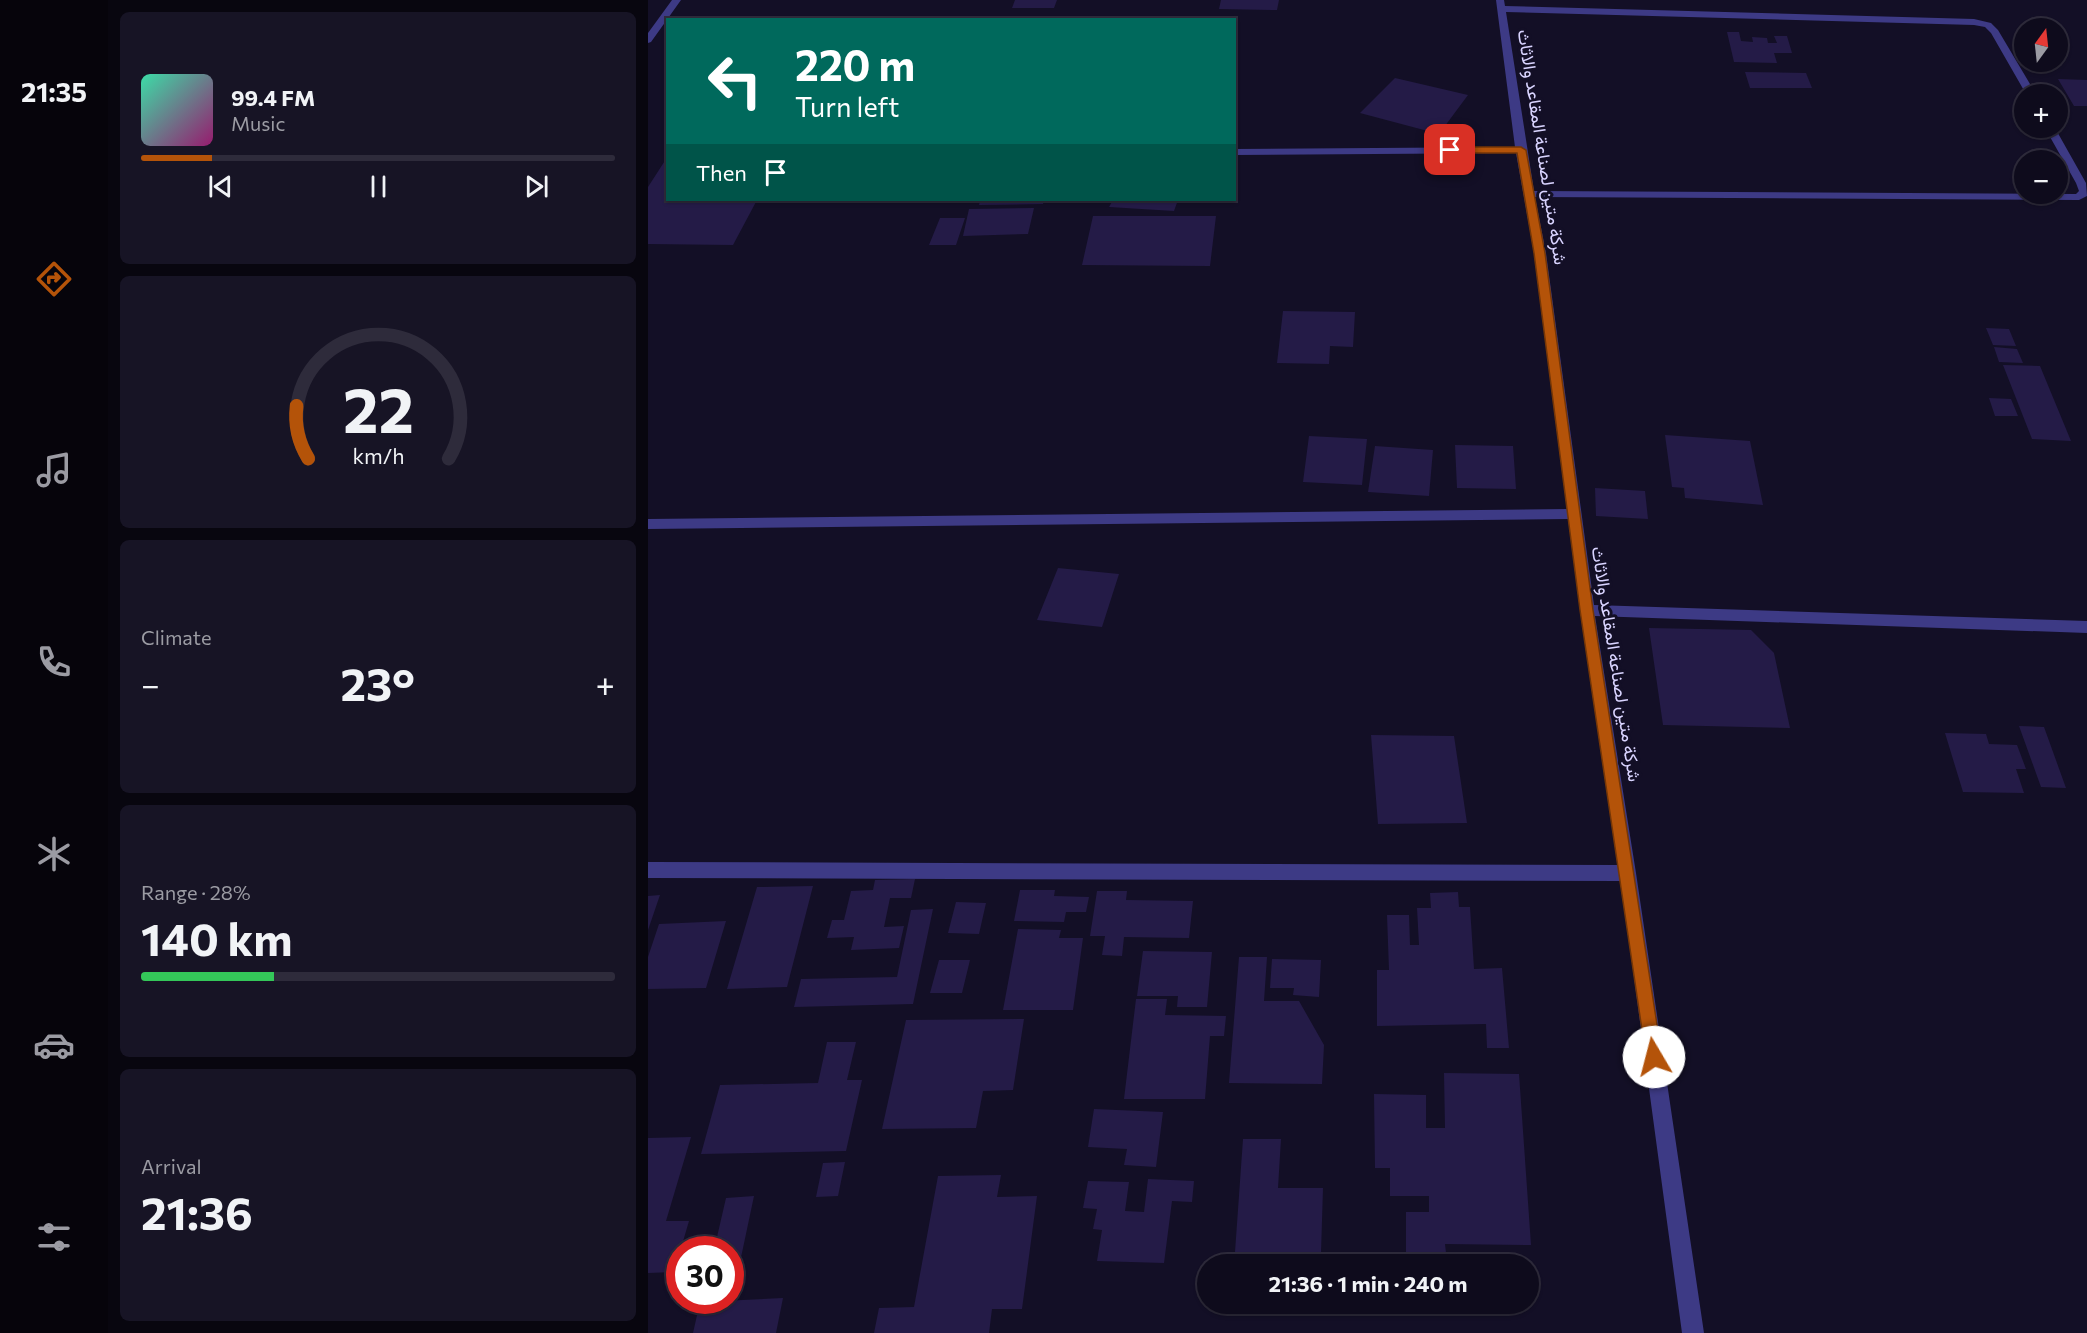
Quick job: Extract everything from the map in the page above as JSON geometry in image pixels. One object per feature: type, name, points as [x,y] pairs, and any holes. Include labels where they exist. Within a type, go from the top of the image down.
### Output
[{"type":"street","points":[[648,40],[677,0]]},
{"type":"street","points":[[1500,4],[1974,22],[1988,25],[1995,32],[2025,84]]},
{"type":"street","name":"شركة متين لصناعة المقاعد والاثاث","points":[[1500,4],[1521,150],[1540,253],[1587,610],[1628,873],[1693,1333]]},
{"type":"street","points":[[1529,194],[2079,197],[2085,192],[2056,138]]},
{"type":"street","points":[[1236,152],[1521,150]]},
{"type":"street","points":[[648,524],[1574,514]]},
{"type":"street","points":[[1587,610],[2087,627]]},
{"type":"street","points":[[648,870],[1628,873]]},
{"type":"building","points":[[1015,0],[1057,0],[1054,8],[1012,8]]},
{"type":"building","points":[[1221,0],[1279,0],[1277,10],[1219,9]]},
{"type":"building","points":[[1727,32],[1739,32],[1741,41],[1753,42],[1752,37],[1767,38],[1768,43],[1777,43],[1774,36],[1787,36],[1792,53],[1774,53],[1777,63],[1734,62]]},
{"type":"building","points":[[1745,72],[1806,73],[1812,88],[1750,88]]},
{"type":"building","points":[[1395,78],[1468,95],[1439,134],[1360,113]]},
{"type":"building","points":[[2058,79],[2087,80],[2087,106],[2074,106],[2068,96],[2068,84],[2061,84]]},
{"type":"building","points":[[666,159],[666,201],[756,201],[733,245],[648,244],[648,187]]},
{"type":"building","points":[[980,201],[1044,201],[1043,204],[979,205]]},
{"type":"building","points":[[1112,201],[1178,201],[1174,211],[1109,207]]},
{"type":"building","points":[[1034,208],[1028,234],[963,236],[969,209]]},
{"type":"building","points":[[1093,216],[1216,216],[1210,266],[1082,265]]},
{"type":"building","points":[[940,218],[965,218],[956,245],[929,245]]},
{"type":"building","points":[[1283,311],[1355,312],[1353,347],[1330,346],[1329,364],[1277,363]]},
{"type":"building","points":[[1986,328],[2009,329],[2016,346],[1993,345]]},
{"type":"building","points":[[1994,347],[2017,349],[2023,363],[1999,362]]},
{"type":"building","points":[[2003,365],[2040,366],[2071,441],[2032,439]]},
{"type":"building","points":[[1989,398],[2011,399],[2018,416],[1995,416]]},
{"type":"building","points":[[1665,435],[1750,441],[1763,505],[1685,498],[1684,488],[1672,487]]},
{"type":"building","points":[[1309,436],[1367,439],[1362,485],[1303,482]]},
{"type":"building","points":[[1455,445],[1513,446],[1516,489],[1457,488]]},
{"type":"building","points":[[1375,446],[1433,450],[1429,496],[1368,492]]},
{"type":"building","points":[[1595,488],[1645,491],[1648,519],[1596,516]]},
{"type":"building","points":[[1058,568],[1119,574],[1102,627],[1037,620]]},
{"type":"building","points":[[1649,628],[1751,630],[1774,653],[1790,728],[1663,725]]},
{"type":"building","points":[[2019,726],[2044,727],[2066,788],[2041,787]]},
{"type":"building","points":[[1945,733],[1986,734],[1989,744],[2017,745],[2026,769],[2016,769],[2024,793],[1963,792]]},
{"type":"building","points":[[1371,735],[1454,736],[1467,823],[1378,824]]},
{"type":"building","points":[[915,879],[911,898],[890,898],[884,927],[904,926],[899,948],[851,950],[854,937],[827,938],[832,920],[844,920],[851,891],[873,890],[875,880]]},
{"type":"building","points":[[813,886],[787,987],[727,989],[757,887]]},
{"type":"building","points":[[1020,890],[1055,890],[1054,896],[1089,897],[1086,912],[1066,912],[1064,922],[1014,921]]},
{"type":"building","points":[[1097,891],[1127,891],[1126,900],[1193,901],[1189,938],[1124,937],[1122,956],[1102,955],[1105,936],[1090,936]]},
{"type":"building","points":[[1458,892],[1459,907],[1470,907],[1474,969],[1502,968],[1509,1048],[1487,1048],[1486,1024],[1377,1026],[1377,970],[1389,970],[1387,915],[1409,915],[1410,945],[1419,945],[1417,908],[1431,908],[1430,893]]},
{"type":"building","points":[[660,895],[648,930],[648,896]]},
{"type":"building","points":[[956,902],[986,903],[979,934],[948,933]]},
{"type":"building","points":[[933,909],[913,1004],[794,1007],[801,979],[897,977],[911,910]]},
{"type":"building","points":[[726,921],[706,988],[648,989],[648,957],[659,924]]},
{"type":"building","points":[[1018,929],[1061,930],[1059,938],[1083,938],[1073,1010],[1003,1010]]},
{"type":"building","points":[[1143,951],[1212,952],[1207,1007],[1177,1007],[1178,996],[1137,996]]},
{"type":"building","points":[[1239,957],[1267,957],[1264,1001],[1299,1001],[1324,1045],[1322,1084],[1229,1083]]},
{"type":"building","points":[[1272,959],[1321,960],[1319,997],[1293,995],[1294,988],[1270,988]]},
{"type":"building","points":[[939,960],[970,960],[962,993],[930,993]]},
{"type":"building","points":[[1136,999],[1167,999],[1165,1015],[1226,1016],[1224,1036],[1210,1036],[1205,1099],[1124,1099]]},
{"type":"building","points":[[1024,1019],[1013,1090],[983,1091],[976,1128],[882,1129],[906,1020]]},
{"type":"building","points":[[827,1042],[856,1042],[847,1080],[862,1080],[846,1151],[701,1154],[720,1085],[818,1083]]},
{"type":"building","points":[[1444,1073],[1519,1074],[1531,1245],[1445,1244],[1446,1253],[1406,1252],[1406,1212],[1429,1212],[1429,1196],[1390,1196],[1390,1168],[1375,1168],[1374,1094],[1426,1095],[1426,1128],[1445,1128]]},
{"type":"building","points":[[1094,1109],[1163,1112],[1156,1167],[1124,1165],[1127,1149],[1088,1147]]},
{"type":"building","points":[[691,1137],[666,1221],[689,1221],[685,1236],[666,1236],[666,1272],[648,1273],[648,1138]]},
{"type":"building","points":[[1243,1139],[1281,1139],[1278,1188],[1323,1188],[1321,1253],[1235,1252]]},
{"type":"building","points":[[845,1162],[838,1196],[816,1197],[823,1163]]},
{"type":"building","points":[[1001,1175],[997,1197],[1037,1196],[1022,1309],[992,1309],[989,1333],[874,1333],[879,1308],[914,1307],[938,1176]]},
{"type":"building","points":[[1148,1179],[1194,1181],[1192,1202],[1172,1201],[1164,1263],[1097,1261],[1102,1230],[1093,1229],[1097,1209],[1083,1208],[1088,1181],[1129,1182],[1125,1211],[1144,1212]]},
{"type":"building","points":[[754,1196],[744,1243],[744,1236],[717,1236],[726,1198]]},
{"type":"building","points":[[783,1298],[776,1333],[693,1333],[697,1314],[744,1314],[744,1300]]},
{"type":"route","points":[[1450,150],[1521,150],[1540,253],[1587,610],[1654,1057]]}]
